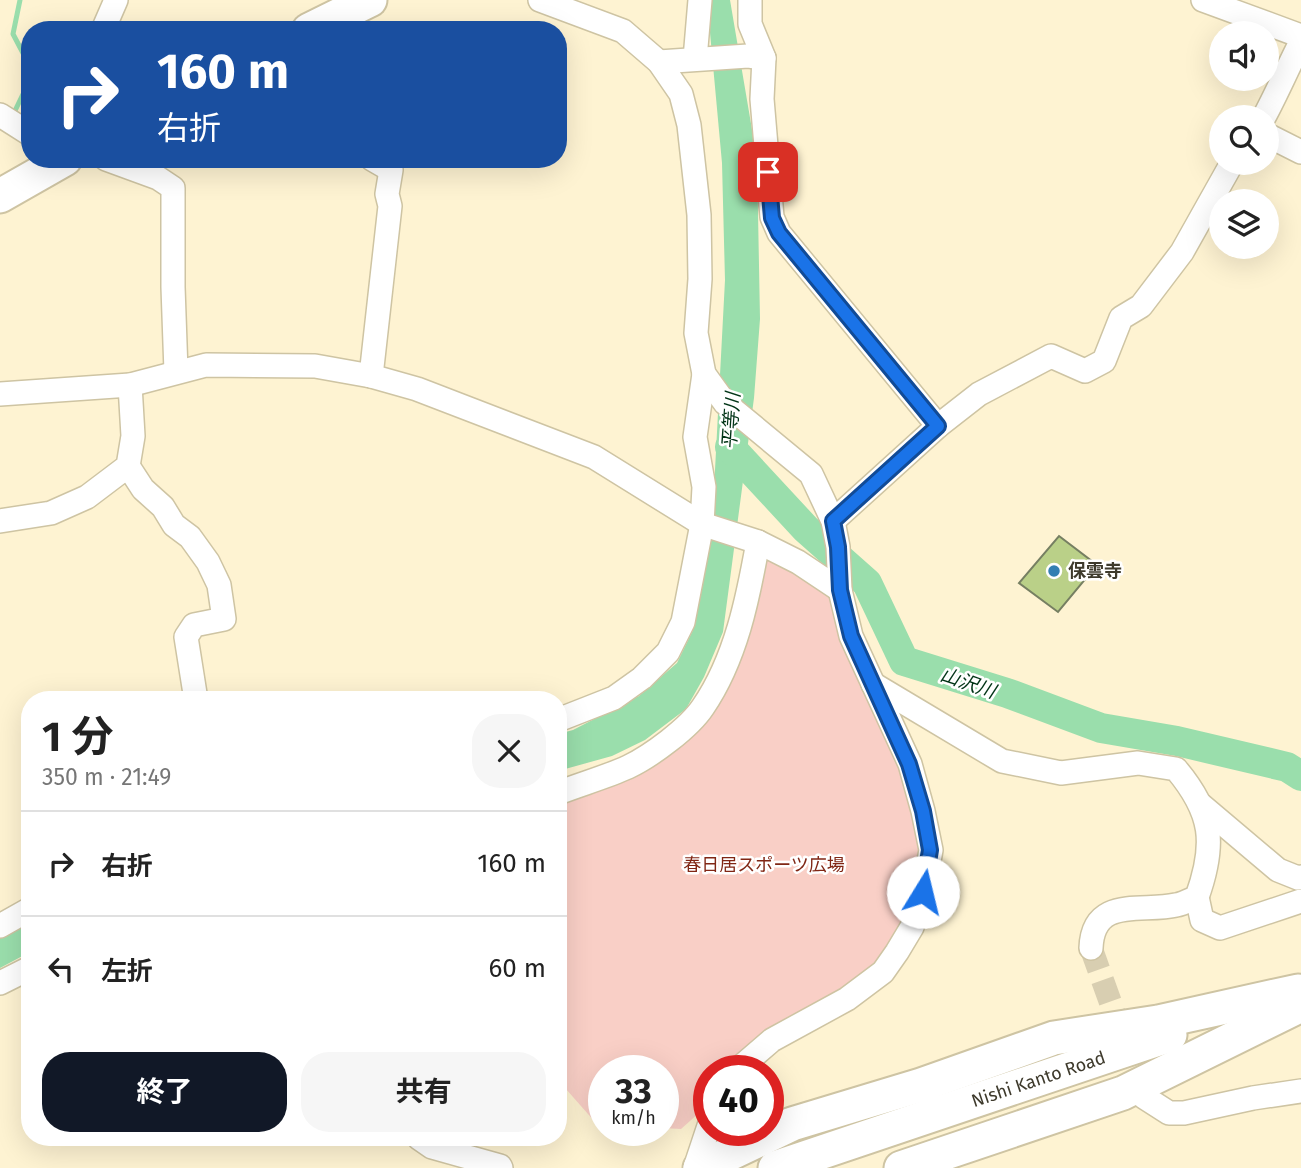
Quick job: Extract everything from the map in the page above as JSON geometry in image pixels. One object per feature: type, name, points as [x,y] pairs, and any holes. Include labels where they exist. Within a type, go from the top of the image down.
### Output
[{"type":"highway","points":[[334,21],[362,11]]},
{"type":"highway","points":[[0,196],[45,168]]},
{"type":"highway","points":[[698,1168],[792,1124],[921,1085],[1054,1038],[1158,1022],[1300,995]]},
{"type":"highway","points":[[901,1168],[1123,1093],[1300,995]]},
{"type":"highway","name":"Nishi Kanto Road","points":[[775,1168],[1300,995]]},
{"type":"street","points":[[107,21],[116,0]]},
{"type":"street","points":[[540,0],[623,31],[659,62],[681,94],[691,138],[699,215],[700,279],[696,333],[704,374],[695,438],[704,486],[702,524],[683,622],[668,652],[642,678],[614,698],[567,716]]},
{"type":"street","points":[[700,0],[700,60]]},
{"type":"street","points":[[750,0],[750,24],[762,99],[772,218],[779,233],[938,426]]},
{"type":"street","points":[[1203,0],[1301,36]]},
{"type":"street","points":[[1271,105],[1301,42]]},
{"type":"street","points":[[659,62],[756,57]]},
{"type":"street","points":[[1279,141],[1301,152]]},
{"type":"street","points":[[131,168],[158,178],[173,188],[176,372]]},
{"type":"street","points":[[371,376],[390,206],[387,194],[391,170],[388,168]]},
{"type":"street","points":[[833,521],[938,426],[979,394],[1051,356],[1085,371],[1104,361],[1121,318],[1140,306],[1182,252],[1225,175]]},
{"type":"street","points":[[0,394],[130,384],[206,365],[315,366],[371,376],[429,393],[594,457],[702,524],[758,542],[839,585]]},
{"type":"street","points":[[704,374],[724,402],[811,474],[833,521],[838,547],[839,585],[851,636],[909,764],[923,811],[930,850],[923,892],[912,927],[883,972],[847,999],[772,1040],[755,1055]]},
{"type":"street","points":[[130,384],[133,436],[128,466],[143,489],[163,508],[174,525],[190,537],[208,562],[219,585],[224,619],[194,625],[187,637],[195,691]]},
{"type":"street","points":[[0,521],[51,513],[87,497],[128,466]]},
{"type":"street","points":[[567,790],[629,766],[671,739],[702,709],[728,660],[750,585],[758,542]]},
{"type":"street","points":[[873,684],[1002,761],[1061,773],[1138,763],[1176,769],[1194,791],[1209,834],[1206,873],[1197,897],[1202,920],[1220,928],[1301,901]]},
{"type":"street","points":[[1198,803],[1278,870],[1301,877]]},
{"type":"street","points":[[1091,948],[1091,934],[1112,912],[1133,906],[1174,906],[1197,897]]},
{"type":"street","points":[[0,926],[21,914]]},
{"type":"street","points":[[0,984],[21,973]]},
{"type":"street","points":[[1144,1097],[1169,1113],[1184,1113],[1301,1091]]},
{"type":"street","points":[[431,1146],[501,1168]]},
{"type":"street","points":[[698,1168],[704,1146]]},
{"type":"green space","name":"春日居スポーツ広場","points":[[758,542],[840,590],[931,850],[897,952],[758,1055],[693,1055],[693,1118],[681,1129],[679,1055],[588,1055],[588,1114],[567,1090],[567,790],[629,766],[702,709]]},
{"type":"water","name":"平等川","points":[[707,0],[730,0],[757,159],[760,319],[754,398],[723,632],[704,677],[686,709],[645,740],[612,756],[567,768],[567,732],[639,696],[677,663],[693,630],[713,508],[725,280],[722,163]]},
{"type":"water","points":[[21,924],[21,957],[0,968],[0,935]]},
{"type":"building","points":[[1059,536],[1097,565],[1058,612],[1019,583]]},
{"type":"waterway","points":[[20,0],[13,34],[21,49]]},
{"type":"waterway","points":[[12,117],[21,98]]},
{"type":"waterway","name":"山沢川","points":[[730,447],[806,529],[867,583],[904,661],[1007,693],[1101,728],[1177,741],[1287,767],[1301,776]]},
{"type":"tunnel","points":[[1091,948],[1144,1096]]},
{"type":"place","name":"保雲寺","points":[[1054,571]]},
{"type":"route","points":[[768,172],[772,218],[779,233],[938,426],[833,521],[838,547],[840,590],[851,636],[909,764],[923,811],[930,850],[923,892]]}]
